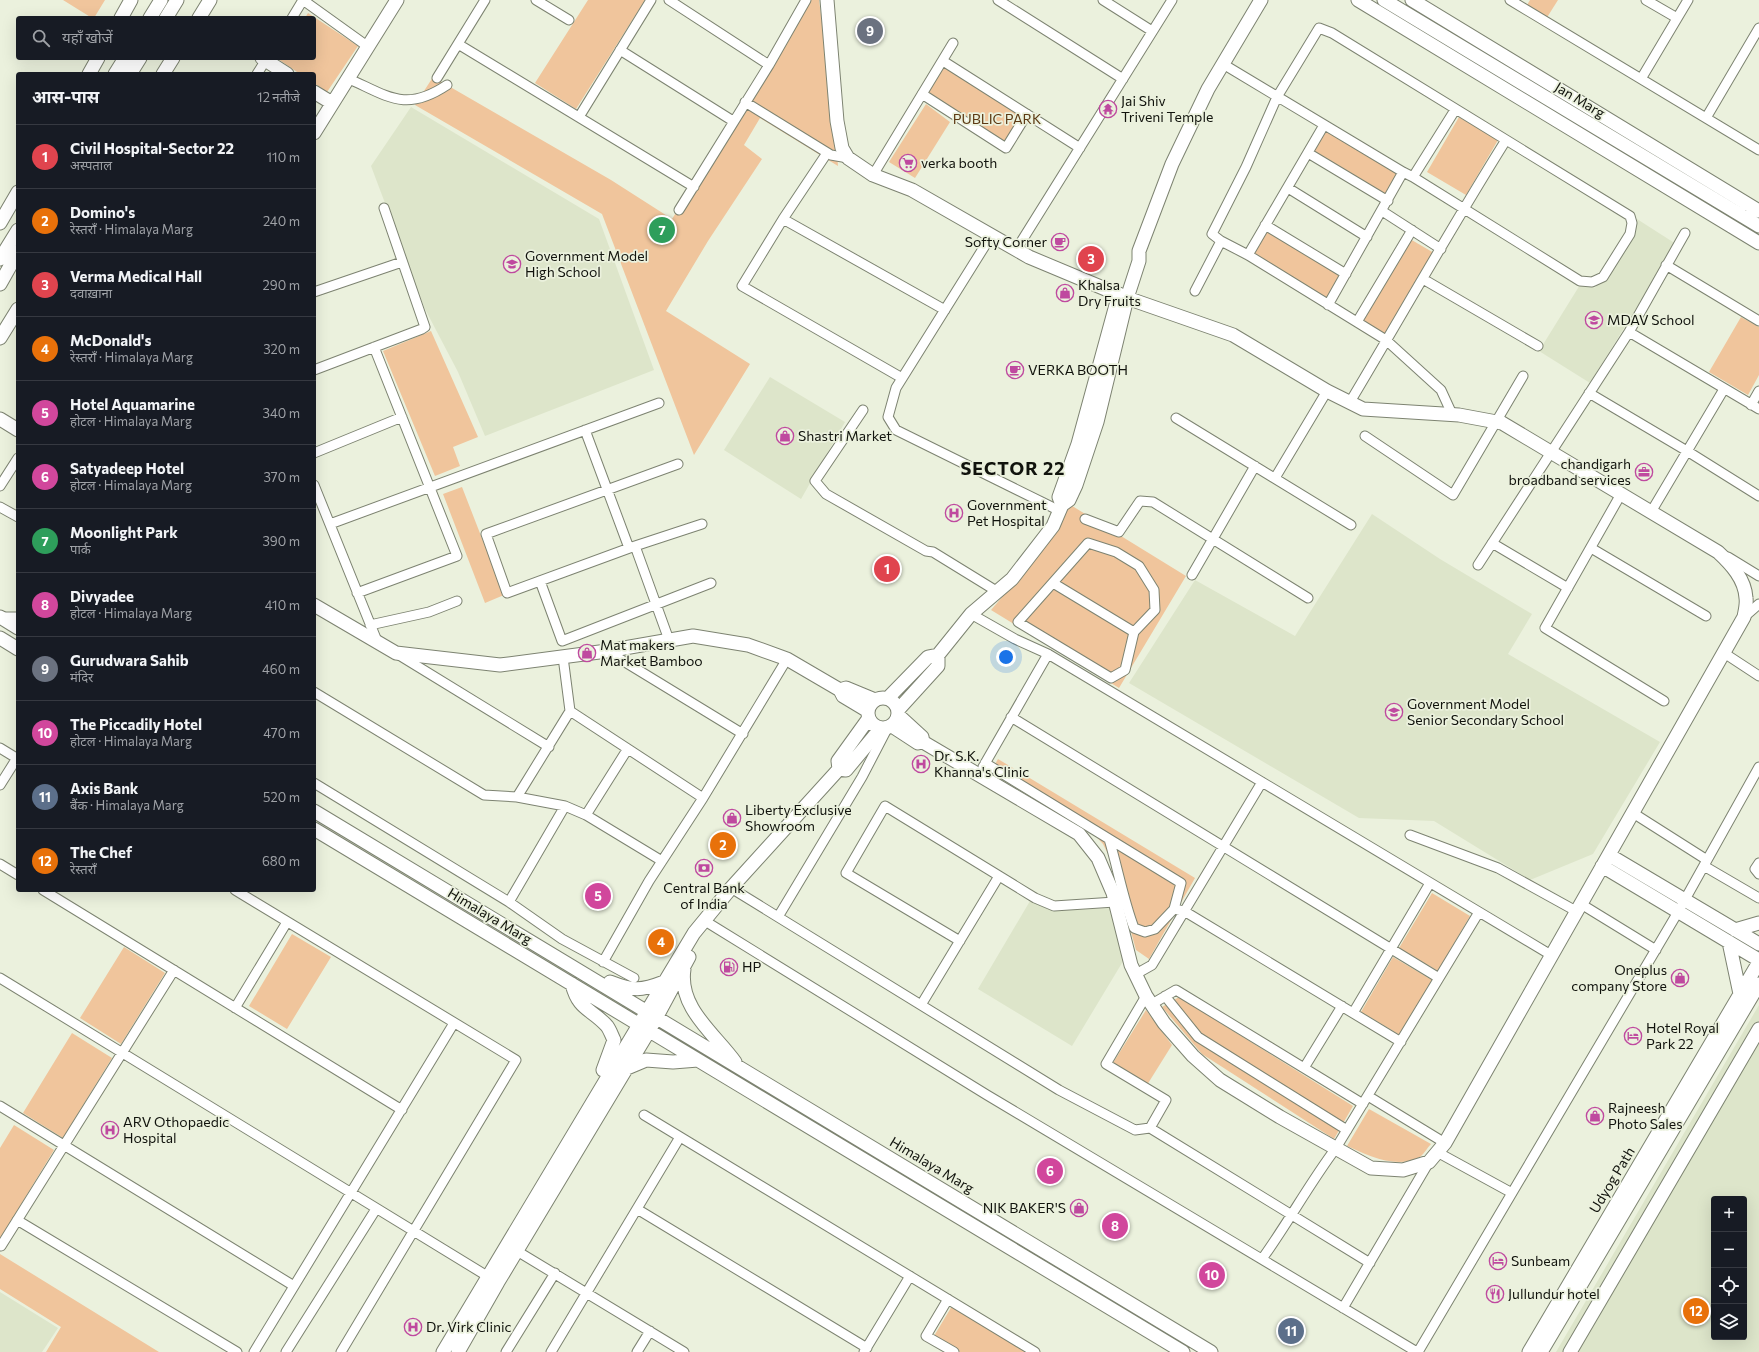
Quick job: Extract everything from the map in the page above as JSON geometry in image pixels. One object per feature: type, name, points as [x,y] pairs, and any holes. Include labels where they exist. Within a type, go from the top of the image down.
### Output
[{"type":"street","points":[[122,16],[131,0]]},
{"type":"street","points":[[151,16],[161,0]]},
{"type":"street","points":[[167,16],[177,0]]},
{"type":"street","points":[[200,16],[210,0]]},
{"type":"street","points":[[293,16],[303,0],[368,46]]},
{"type":"street","points":[[316,130],[397,0]]},
{"type":"street","points":[[437,78],[485,0]]},
{"type":"street","points":[[536,0],[569,20]]},
{"type":"street","points":[[579,117],[651,0]]},
{"type":"street","points":[[669,0],[769,65]]},
{"type":"street","points":[[679,210],[769,65],[806,0]]},
{"type":"street","points":[[827,0],[838,121],[842,148],[848,158],[873,174],[912,190],[1029,257],[1123,296],[1233,335],[1327,391],[1363,409],[1452,414],[1502,423],[1759,576]]},
{"type":"street","points":[[998,0],[1123,79]]},
{"type":"street","points":[[1103,0],[1152,31]]},
{"type":"street","points":[[1016,250],[1172,0]]},
{"type":"street","points":[[652,1014],[664,982],[694,933],[731,888],[839,770],[846,770],[891,721],[938,666],[938,655],[971,614],[1012,579],[1053,526],[1061,508],[1059,497],[1078,444],[1123,296],[1133,256],[1140,251],[1172,164],[1208,89],[1261,0]]},
{"type":"street","points":[[1358,0],[1759,244]]},
{"type":"street","name":"Jan Marg","points":[[1384,0],[1759,226]]},
{"type":"street","name":"Jan Marg","points":[[1412,0],[1759,211]]},
{"type":"street","points":[[1510,0],[1759,150]]},
{"type":"street","points":[[1646,0],[1677,18]]},
{"type":"street","points":[[1641,79],[1688,0]]},
{"type":"street","points":[[1223,64],[1277,97],[1403,172],[1414,177],[1580,281],[1592,282],[1603,277],[1630,234],[1632,223],[1630,216],[1332,33],[1318,28],[1277,97],[1246,167],[1212,234],[1386,340],[1441,390],[1452,414]]},
{"type":"street","points":[[1706,118],[1759,28]]},
{"type":"street","points":[[873,174],[943,61],[953,42]]},
{"type":"street","points":[[458,44],[694,187]]},
{"type":"street","points":[[620,50],[734,121]]},
{"type":"street","points":[[90,72],[97,60]]},
{"type":"street","points":[[116,72],[124,60]]},
{"type":"street","points":[[131,72],[139,60]]},
{"type":"street","points":[[165,72],[172,60]]},
{"type":"street","points":[[258,72],[264,60]]},
{"type":"street","points":[[266,60],[284,72]]},
{"type":"street","points":[[943,61],[1080,148]]},
{"type":"street","points":[[347,78],[395,100],[414,100],[432,95],[447,85]]},
{"type":"street","points":[[316,93],[332,103]]},
{"type":"street","points":[[922,94],[1006,148],[1027,114]]},
{"type":"street","points":[[746,102],[827,153],[835,157],[848,158]]},
{"type":"street","points":[[1414,177],[1456,110]]},
{"type":"street","points":[[1248,255],[1324,124]]},
{"type":"street","points":[[1350,402],[1441,249],[1463,208],[1506,140]]},
{"type":"street","points":[[827,153],[782,219],[742,286],[902,378]]},
{"type":"street","points":[[1308,153],[1388,201]]},
{"type":"street","points":[[1328,305],[1403,172]]},
{"type":"street","points":[[1288,188],[1367,237]]},
{"type":"street","points":[[0,223],[16,195]]},
{"type":"street","points":[[316,369],[425,327],[384,208]]},
{"type":"street","points":[[1382,211],[1441,249]]},
{"type":"street","points":[[782,219],[945,310]]},
{"type":"street","points":[[1265,225],[1346,274]]},
{"type":"street","points":[[1357,322],[1412,230]]},
{"type":"street","points":[[0,259],[16,233]]},
{"type":"street","points":[[1478,565],[1629,332],[1685,233]]},
{"type":"street","points":[[991,236],[896,388],[888,417],[896,430],[1061,508]]},
{"type":"street","points":[[1194,291],[1221,240]]},
{"type":"street","points":[[0,284],[16,256]]},
{"type":"street","points":[[316,291],[402,262]]},
{"type":"street","points":[[1666,265],[1759,321]]},
{"type":"street","points":[[1423,279],[1538,346]]},
{"type":"street","points":[[0,338],[16,312]]},
{"type":"street","points":[[1629,332],[1755,407],[1759,391]]},
{"type":"street","points":[[357,593],[457,556],[374,347]]},
{"type":"street","points":[[1365,436],[1453,495],[1523,376]]},
{"type":"street","points":[[1651,512],[1724,389]]},
{"type":"street","points":[[1275,478],[1327,391]]},
{"type":"street","points":[[1589,393],[1759,496]]},
{"type":"street","points":[[330,524],[659,403]]},
{"type":"street","points":[[863,410],[815,481],[826,494],[926,551],[933,552],[998,592]]},
{"type":"street","points":[[316,452],[402,417]]},
{"type":"street","points":[[0,418],[16,429]]},
{"type":"street","points":[[1176,418],[1351,525]]},
{"type":"street","points":[[585,430],[607,490],[656,604],[669,640]]},
{"type":"street","points":[[0,486],[16,461]]},
{"type":"street","points":[[678,464],[486,534],[507,593],[632,547],[702,524]]},
{"type":"street","points":[[1192,575],[1255,466]]},
{"type":"street","points":[[316,490],[377,641]]},
{"type":"street","points":[[1621,494],[1545,628],[1664,701]]},
{"type":"street","points":[[1085,519],[1119,532],[1140,501],[1153,502],[1308,598]]},
{"type":"street","points":[[0,507],[16,516]]},
{"type":"street","points":[[1492,543],[1568,588]]},
{"type":"street","points":[[1088,544],[1116,552],[1134,562],[1139,566],[1154,590],[1155,610],[1134,632],[1125,670],[1111,678],[1018,622],[1088,544]]},
{"type":"street","points":[[1591,548],[1706,616]]},
{"type":"street","points":[[1718,552],[1731,564],[1740,579],[1746,597],[1744,617]]},
{"type":"street","points":[[540,581],[562,641],[711,583]]},
{"type":"street","points":[[1053,583],[1134,632]]},
{"type":"street","points":[[370,625],[429,612],[457,602]]},
{"type":"street","points":[[1343,1308],[1429,1162],[1441,1147],[1744,617],[1759,604]]},
{"type":"street","points":[[316,606],[377,641],[549,747]]},
{"type":"street","points":[[971,614],[1015,639],[1048,654],[1551,955]]},
{"type":"street","points":[[0,617],[16,617]]},
{"type":"street","points":[[0,617],[16,627]]},
{"type":"street","points":[[396,653],[500,665],[607,651],[693,636],[748,645],[787,659],[840,690],[843,696],[871,710],[876,726],[891,721]]},
{"type":"street","points":[[0,638],[16,648]]},
{"type":"street","points":[[607,651],[743,734]]},
{"type":"street","points":[[1724,653],[1759,676]]},
{"type":"street","points":[[978,775],[1048,654]]},
{"type":"street","points":[[888,698],[928,657],[938,655]]},
{"type":"street","points":[[517,797],[570,711],[563,657]]},
{"type":"street","points":[[603,962],[662,861],[743,734],[787,659]]},
{"type":"street","points":[[316,693],[484,795],[517,797],[565,806],[586,816],[662,861]]},
{"type":"street","points":[[778,918],[862,777],[891,721],[895,702],[888,698],[879,698],[838,761],[839,770]]},
{"type":"street","points":[[570,711],[627,750],[703,798]]},
{"type":"street","points":[[1011,717],[1439,978]]},
{"type":"street","points":[[891,721],[918,744],[923,742],[1079,834],[1098,858],[1113,893],[1131,965],[1149,1000],[1164,1023],[1193,1056],[1220,1080],[1280,1117],[1372,1168],[1403,1170],[1429,1162]]},
{"type":"street","points":[[0,748],[16,757]]},
{"type":"street","points":[[586,816],[627,750]]},
{"type":"street","points":[[0,786],[16,760]]},
{"type":"street","points":[[985,763],[1110,839],[1181,883],[1174,909],[1155,928],[1145,932],[1134,928],[1126,906],[1110,839]]},
{"type":"street","points":[[705,921],[994,1099],[1417,1352],[1656,950],[1759,767]]},
{"type":"street","points":[[1136,974],[1152,965],[1262,782]]},
{"type":"street","points":[[316,784],[509,902],[567,942],[634,978]]},
{"type":"street","points":[[509,902],[565,806]]},
{"type":"street","points":[[960,941],[846,873],[885,806],[1035,898],[1054,906],[1116,902]]},
{"type":"street","name":"Himalaya Marg","points":[[316,812],[1211,1352]]},
{"type":"street","points":[[1633,813],[1759,898]]},
{"type":"street","name":"Himalaya Marg","points":[[316,830],[1182,1352]]},
{"type":"street","points":[[1410,835],[1498,868],[1579,908],[1656,950]]},
{"type":"street","points":[[1609,855],[1759,944]]},
{"type":"street","points":[[1759,863],[1755,869],[1759,874]]},
{"type":"street","points":[[0,864],[16,874]]},
{"type":"street","points":[[1602,866],[1759,961]]},
{"type":"street","points":[[922,1005],[999,876]]},
{"type":"street","points":[[1353,1013],[1430,883]]},
{"type":"street","points":[[731,888],[1059,1090],[1087,1103],[1135,1130],[1150,1128],[1370,1263]]},
{"type":"street","points":[[46,892],[402,1110]]},
{"type":"street","points":[[238,892],[516,1060],[341,1352]]},
{"type":"street","points":[[1174,909],[1184,911],[1400,1042]]},
{"type":"street","points":[[1262,1259],[1293,1216],[1317,1174],[1336,1148],[1479,912]]},
{"type":"street","points":[[512,1248],[602,1085],[644,1028],[686,961],[699,938],[705,921]]},
{"type":"street","points":[[235,1008],[287,922]]},
{"type":"street","points":[[1735,930],[1759,923]]},
{"type":"street","points":[[557,957],[567,942]]},
{"type":"street","points":[[1729,942],[1740,994]]},
{"type":"street","points":[[686,961],[683,982],[691,1007],[739,1068]]},
{"type":"street","name":"Udyog Path","points":[[1529,1352],[1759,961]]},
{"type":"street","points":[[1,1246],[174,970]]},
{"type":"street","points":[[589,976],[632,990],[649,987],[664,982]]},
{"type":"street","points":[[0,978],[351,1194],[493,1279]]},
{"type":"street","points":[[572,984],[576,998],[588,1011],[608,1027],[614,1040],[610,1055],[603,1068],[602,1085]]},
{"type":"street","name":"Udyog Path","points":[[1541,1352],[1759,984]]},
{"type":"street","points":[[1150,1128],[1166,1100],[1106,1064],[1149,1000],[1165,996],[1176,990],[1304,1068],[1365,1100],[1512,1193]]},
{"type":"street","points":[[1165,996],[1198,1037],[1347,1130]]},
{"type":"street","points":[[1304,1068],[1342,1006]]},
{"type":"street","points":[[254,1352],[454,1023]]},
{"type":"street","points":[[443,1352],[493,1279],[627,1068],[644,1028]]},
{"type":"street","points":[[1570,1352],[1759,1029]]},
{"type":"street","points":[[627,1068],[646,1060],[673,1062],[698,1060]]},
{"type":"street","points":[[0,1106],[294,1286]]},
{"type":"street","points":[[644,1115],[1035,1352]]},
{"type":"street","points":[[551,1352],[680,1137]]},
{"type":"street","points":[[637,1208],[866,1350],[910,1276]]},
{"type":"street","points":[[286,1352],[376,1209]]},
{"type":"street","points":[[17,1220],[237,1352]]},
{"type":"street","points":[[512,1248],[684,1352]]},
{"type":"street","points":[[506,1352],[555,1273]]},
{"type":"street","points":[[458,1352],[493,1279]]},
{"type":"street","points":[[948,1299],[926,1336],[954,1352]]},
{"type":"street","points":[[637,1352],[650,1331]]},
{"type":"shaded area","name":"Government Model High School","points":[[411,107],[599,219],[654,370],[485,436],[458,372],[425,309],[371,166]]},
{"type":"shaded area","name":"MDAV School","points":[[1637,219],[1676,244],[1590,383],[1539,351],[1583,280],[1595,288]]},
{"type":"shaded area","name":"Shastri Market","points":[[770,377],[845,422],[801,499],[724,450]]},
{"type":"shaded area","name":"Government Model Senior Secondary School","points":[[1372,514],[1440,559],[1532,614],[1508,654],[1660,742],[1593,854],[1530,880],[1434,821],[1359,818],[1129,683],[1195,580],[1295,636]]},
{"type":"shaded area","points":[[1030,901],[1055,911],[1110,908],[1125,958],[1072,1046],[978,989]]},
{"type":"shaded area","points":[[1759,1005],[1759,1352],[1556,1352]]},
{"type":"shaded area","points":[[0,1292],[58,1328],[42,1352],[0,1352]]},
{"type":"green space","points":[[63,0],[105,0],[95,16],[89,16]]},
{"type":"green space","points":[[588,0],[645,0],[576,109],[535,83]]},
{"type":"green space","points":[[811,0],[819,0],[832,96],[838,166],[760,118],[744,145],[762,159],[708,241],[666,311],[750,364],[694,455],[602,214],[415,105],[433,77],[611,180],[672,219]]},
{"type":"green space","points":[[1530,0],[1558,0],[1546,19],[1527,5]]},
{"type":"green space","points":[[316,18],[358,46],[327,92],[316,84],[316,72],[297,72],[279,60],[316,60]]},
{"type":"green space","name":"PUBLIC PARK","points":[[943,61],[1027,114],[1006,148],[922,94]]},
{"type":"green space","points":[[926,104],[950,122],[915,178],[889,162]]},
{"type":"green space","points":[[1459,117],[1498,140],[1466,195],[1427,172]]},
{"type":"green space","points":[[1329,125],[1403,169],[1386,197],[1312,152]]},
{"type":"green space","points":[[1266,229],[1341,276],[1327,299],[1252,253]]},
{"type":"green space","points":[[1410,239],[1434,253],[1385,336],[1361,322]]},
{"type":"green space","points":[[1741,317],[1759,327],[1759,375],[1748,395],[1709,372]]},
{"type":"green space","points":[[431,331],[478,437],[453,447],[460,466],[435,476],[383,351]]},
{"type":"green space","points":[[462,487],[504,595],[485,603],[443,494]]},
{"type":"green space","points":[[1069,504],[1186,576],[1119,688],[991,610],[1034,560]]},
{"type":"green space","points":[[998,759],[1195,878],[1149,959],[1136,950],[1112,862],[1103,844],[1090,830],[993,768]]},
{"type":"green space","points":[[1432,893],[1470,916],[1438,971],[1399,948]]},
{"type":"green space","points":[[292,934],[331,957],[287,1029],[249,1006]]},
{"type":"green space","points":[[124,947],[165,973],[121,1044],[80,1018]]},
{"type":"green space","points":[[1393,957],[1432,980],[1400,1035],[1361,1012]]},
{"type":"green space","points":[[1179,997],[1353,1106],[1334,1139],[1202,1054],[1162,1007]]},
{"type":"green space","points":[[1146,1010],[1172,1045],[1147,1085],[1113,1063]]},
{"type":"green space","points":[[72,1033],[112,1058],[63,1138],[23,1113]]},
{"type":"green space","points":[[1369,1109],[1431,1144],[1420,1157],[1409,1161],[1400,1162],[1381,1160],[1347,1146]]},
{"type":"green space","points":[[14,1125],[54,1150],[0,1239],[0,1148]]},
{"type":"green space","points":[[0,1254],[159,1352],[46,1352],[61,1327],[0,1289]]},
{"type":"green space","points":[[952,1306],[1028,1352],[960,1352],[934,1336]]},
{"type":"place","name":"Gurudwara Sahib","points":[[870,31]]},
{"type":"place","name":"Jai Shiv Triveni Temple","points":[[1108,109]]},
{"type":"place","name":"verka booth","points":[[908,163]]},
{"type":"place","name":"Moonlight Park","points":[[662,230]]},
{"type":"place","name":"Softy Corner","points":[[1060,242]]},
{"type":"place","name":"Verma Medical Hall","points":[[1091,259]]},
{"type":"place","name":"Government Model High School","points":[[512,264]]},
{"type":"place","name":"Khalsa Dry Fruits","points":[[1065,293]]},
{"type":"place","name":"MDAV School","points":[[1594,320]]},
{"type":"place","name":"VERKA BOOTH","points":[[1015,370]]},
{"type":"place","name":"Shastri Market","points":[[785,436]]},
{"type":"place","name":"chandigarh broadband services","points":[[1644,472]]},
{"type":"place","name":"Government Pet Hospital","points":[[954,513]]},
{"type":"place","name":"Civil Hospital-Sector 22","points":[[887,569]]},
{"type":"place","name":"Mat makers Market Bamboo","points":[[587,653]]},
{"type":"place","name":"Government Model Senior Secondary School","points":[[1394,712]]},
{"type":"place","name":"Dr. S.K. Khanna's Clinic","points":[[921,764]]},
{"type":"place","name":"Liberty Exclusive Showroom","points":[[732,818]]},
{"type":"place","name":"Domino's","points":[[723,845]]},
{"type":"place","name":"Central Bank of India","points":[[704,868]]},
{"type":"place","name":"Hotel Aquamarine","points":[[598,896]]},
{"type":"place","name":"McDonald's","points":[[661,942]]},
{"type":"place","name":"HP","points":[[729,967]]},
{"type":"place","name":"Oneplus company Store","points":[[1680,978]]},
{"type":"place","name":"Hotel Royal Park 22","points":[[1633,1036]]},
{"type":"place","name":"Rajneesh Photo Sales","points":[[1595,1116]]},
{"type":"place","name":"ARV Othopaedic Hospital","points":[[110,1130]]},
{"type":"place","name":"Satyadeep Hotel","points":[[1050,1171]]},
{"type":"place","name":"NIK BAKER'S","points":[[1079,1208]]},
{"type":"place","name":"Divyadee","points":[[1115,1226]]},
{"type":"place","name":"Sunbeam","points":[[1498,1261]]},
{"type":"place","name":"The Piccadily Hotel","points":[[1212,1275]]},
{"type":"place","name":"Jullundur hotel","points":[[1495,1294]]},
{"type":"place","name":"The Chef","points":[[1696,1311]]},
{"type":"place","name":"Dr. Virk Clinic","points":[[413,1327]]},
{"type":"place","name":"Axis Bank","points":[[1291,1331]]},
{"type":"district","name":"SECTOR 22","points":[[1013,469]]}]
